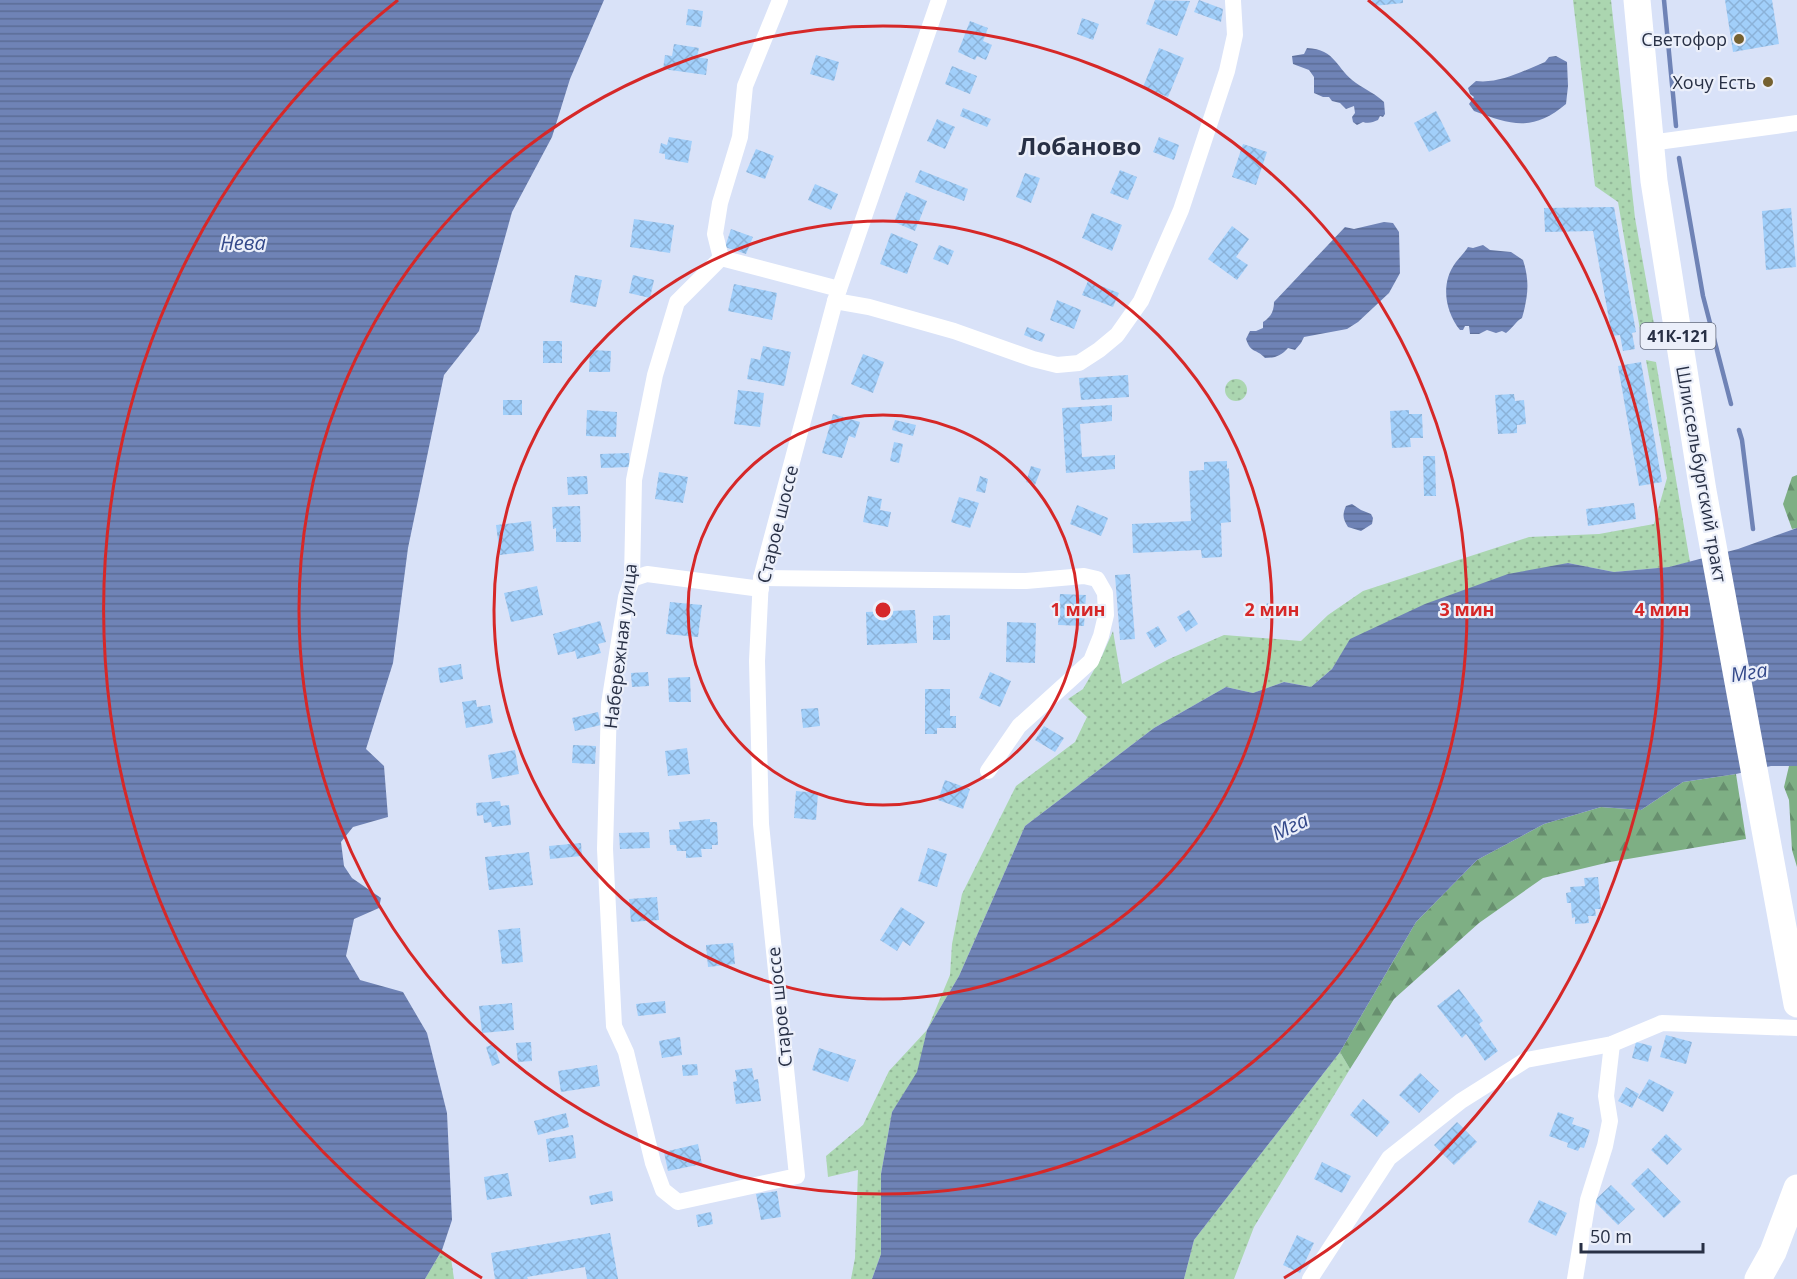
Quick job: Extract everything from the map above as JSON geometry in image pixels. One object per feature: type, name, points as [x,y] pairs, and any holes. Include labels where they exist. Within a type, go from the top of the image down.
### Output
[{"type":"main road","name":"Шлиссельбургский тракт","points":[[1637,0],[1650,143],[1703,491],[1797,1004]]},
{"type":"main road","points":[[1758,1279],[1773,1252],[1797,1188]]},
{"type":"street","points":[[780,0],[745,86],[740,137],[720,203],[715,234],[721,258],[1057,365],[1079,363],[1099,351],[1118,335],[1142,302],[1181,210],[1227,70],[1235,35],[1233,1]]},
{"type":"street","name":"Старое шоссе","points":[[797,1176],[761,824],[757,661],[761,583],[837,295],[939,0]]},
{"type":"street","points":[[1650,143],[1797,123]]},
{"type":"street","name":"Набережная улица","points":[[721,258],[677,302],[655,375],[634,480],[632,579],[626,597],[609,704],[605,849],[614,1026],[626,1052],[656,1172],[663,1190],[678,1202],[797,1176]]},
{"type":"street","points":[[632,579],[647,574],[761,583],[1026,581],[1084,576],[1097,579],[1105,593],[1106,615],[1091,661],[1019,726],[988,771]]},
{"type":"street","points":[[1311,1279],[1389,1158],[1461,1101],[1526,1060],[1612,1044],[1662,1023],[1797,1028]]},
{"type":"street","points":[[1575,1279],[1588,1200],[1605,1146],[1610,1121],[1606,1096],[1612,1044]]},
{"type":"green space","points":[[1573,0],[1611,0],[1635,218],[1654,324],[1653,342],[1643,347],[1618,202],[1595,186]]},
{"type":"green space","points":[[1646,360],[1656,362],[1690,562],[1669,567],[1614,572],[1568,563],[1351,639],[1332,669],[1311,687],[1284,682],[1253,693],[1226,687],[1154,728],[1025,826],[959,976],[927,1030],[950,975],[952,944],[962,894],[1016,786],[1075,742],[1087,717],[1068,699],[1083,689],[1113,631],[1122,684],[1169,659],[1224,635],[1301,641],[1328,615],[1363,591],[1529,537],[1599,534],[1654,524],[1667,478]]},
{"type":"green space","points":[[1236,379],[1244,382],[1247,390],[1244,398],[1236,401],[1228,398],[1225,390],[1228,382]]},
{"type":"green space","points":[[1797,475],[1797,528],[1792,529],[1783,504],[1792,477]]},
{"type":"green space","points":[[1789,766],[1797,766],[1797,867],[1792,850],[1789,800],[1784,787]]},
{"type":"green space","points":[[1736,774],[1746,839],[1610,862],[1543,878],[1479,923],[1394,999],[1350,1069],[1340,1052],[1416,922],[1477,860],[1544,824],[1601,807],[1641,810],[1683,782]]},
{"type":"green space","points":[[927,1030],[918,1072],[892,1112],[881,1174],[881,1254],[872,1279],[851,1279],[855,1258],[858,1170],[828,1177],[826,1156],[863,1125],[889,1071]]},
{"type":"green space","points":[[1340,1052],[1350,1069],[1254,1227],[1234,1279],[1184,1279],[1194,1240]]},
{"type":"green space","points":[[442,1250],[451,1258],[454,1279],[425,1279]]},
{"type":"water","name":"Нева","points":[[0,0],[604,0],[570,79],[552,137],[512,212],[479,331],[444,375],[408,548],[393,663],[366,749],[384,766],[388,817],[353,827],[341,842],[344,866],[352,878],[381,898],[379,908],[354,919],[346,956],[360,980],[403,992],[427,1033],[447,1113],[452,1220],[442,1250],[425,1279],[0,1279]]},
{"type":"water","points":[[1307,48],[1317,49],[1330,56],[1349,78],[1381,99],[1384,102],[1383,117],[1380,116],[1378,120],[1357,125],[1353,122],[1352,117],[1355,113],[1354,106],[1346,109],[1329,97],[1314,93],[1314,77],[1309,70],[1293,64],[1292,56],[1304,54]]},
{"type":"water","points":[[1556,56],[1567,62],[1568,86],[1566,104],[1554,113],[1532,122],[1511,122],[1474,111],[1469,104],[1474,97],[1468,88],[1476,81],[1493,81],[1511,76],[1545,62],[1549,57]]},
{"type":"water","points":[[1384,222],[1393,223],[1399,232],[1400,273],[1389,293],[1358,322],[1347,329],[1304,337],[1295,350],[1288,348],[1275,357],[1265,358],[1250,347],[1246,339],[1250,331],[1263,328],[1263,322],[1272,313],[1274,302],[1345,227],[1354,229]]},
{"type":"water","points":[[1483,245],[1490,250],[1511,252],[1523,260],[1527,275],[1526,303],[1522,318],[1506,333],[1487,330],[1479,334],[1470,334],[1469,326],[1460,330],[1448,306],[1446,288],[1451,270],[1468,247]]},
{"type":"water","points":[[1352,504],[1371,514],[1373,518],[1372,524],[1361,531],[1348,527],[1344,519],[1346,506]]},
{"type":"water","name":"Мга","points":[[1797,528],[1797,766],[1771,766],[1683,782],[1641,810],[1601,807],[1544,824],[1477,860],[1416,922],[1340,1052],[1194,1240],[1184,1279],[872,1279],[881,1254],[881,1174],[892,1112],[917,1072],[927,1030],[959,976],[1025,826],[1154,728],[1226,687],[1253,693],[1284,682],[1311,687],[1332,669],[1350,639],[1425,604],[1508,574],[1568,563],[1614,572],[1669,567],[1738,549]]},
{"type":"building","points":[[1155,0],[1190,1],[1177,36],[1146,24]]},
{"type":"building","points":[[1199,0],[1223,9],[1221,22],[1194,12]]},
{"type":"building","points":[[1372,0],[1403,0],[1403,3],[1373,6]]},
{"type":"building","points":[[1725,0],[1772,0],[1779,44],[1733,52]]},
{"type":"building","points":[[688,9],[703,11],[701,27],[686,25]]},
{"type":"building","points":[[1082,18],[1099,24],[1093,40],[1077,34]]},
{"type":"building","points":[[970,21],[988,28],[983,41],[992,45],[986,60],[977,56],[975,60],[958,52]]},
{"type":"building","points":[[674,44],[699,48],[697,57],[708,59],[706,75],[663,69],[665,55],[672,56]]},
{"type":"building","points":[[1159,48],[1184,58],[1168,97],[1143,87]]},
{"type":"building","points":[[816,55],[839,62],[834,81],[810,74]]},
{"type":"building","points":[[952,66],[977,76],[970,94],[945,84]]},
{"type":"building","points":[[963,108],[991,119],[987,127],[960,116]]},
{"type":"building","points":[[1436,111],[1451,141],[1429,152],[1414,123]]},
{"type":"building","points":[[937,119],[955,127],[945,149],[927,141]]},
{"type":"building","points":[[669,137],[692,141],[688,163],[665,159],[665,154],[659,153],[661,143],[667,145]]},
{"type":"building","points":[[1159,137],[1179,145],[1174,160],[1153,152]]},
{"type":"building","points":[[1243,144],[1267,152],[1256,185],[1232,177]]},
{"type":"building","points":[[756,149],[774,156],[765,179],[746,172]]},
{"type":"building","points":[[920,170],[968,189],[964,201],[915,182]]},
{"type":"building","points":[[1120,170],[1137,177],[1128,200],[1110,193]]},
{"type":"building","points":[[1025,173],[1040,178],[1031,203],[1016,197]]},
{"type":"building","points":[[815,184],[838,194],[831,210],[808,200]]},
{"type":"building","points":[[906,192],[927,201],[915,231],[894,222]]},
{"type":"building","points":[[1614,207],[1636,332],[1632,333],[1635,349],[1623,351],[1620,335],[1612,336],[1593,231],[1545,232],[1544,208]]},
{"type":"building","points":[[1791,208],[1796,267],[1766,270],[1762,211]]},
{"type":"building","points":[[1092,213],[1122,225],[1112,251],[1082,238]]},
{"type":"building","points":[[634,219],[674,225],[670,253],[630,247]]},
{"type":"building","points":[[1232,226],[1249,239],[1236,257],[1248,265],[1237,280],[1208,259]]},
{"type":"building","points":[[731,229],[753,237],[746,254],[725,247]]},
{"type":"building","points":[[891,233],[918,244],[907,274],[880,264]]},
{"type":"building","points":[[939,245],[954,251],[948,265],[933,259]]},
{"type":"building","points":[[575,275],[602,280],[596,307],[570,302]]},
{"type":"building","points":[[633,275],[654,280],[650,298],[629,293]]},
{"type":"building","points":[[1088,281],[1119,293],[1113,307],[1082,295]]},
{"type":"building","points":[[734,284],[777,293],[772,320],[728,311]]},
{"type":"building","points":[[1057,300],[1081,310],[1074,329],[1050,320]]},
{"type":"building","points":[[1027,327],[1045,334],[1042,342],[1024,335]]},
{"type":"building","points":[[543,341],[562,341],[562,363],[543,363]]},
{"type":"building","points":[[763,346],[791,352],[784,386],[747,379],[751,358],[760,360]]},
{"type":"building","points":[[590,350],[611,351],[610,372],[589,372]]},
{"type":"building","points":[[863,354],[884,362],[873,393],[851,384]]},
{"type":"building","points":[[1641,362],[1662,482],[1639,486],[1618,366]]},
{"type":"building","points":[[1128,375],[1129,397],[1081,400],[1079,378]]},
{"type":"building","points":[[738,390],[764,393],[760,427],[734,424]]},
{"type":"building","points":[[1514,394],[1515,401],[1524,400],[1526,424],[1517,425],[1517,433],[1498,434],[1495,395]]},
{"type":"building","points":[[503,400],[522,400],[522,415],[503,415]]},
{"type":"building","points":[[1112,405],[1112,421],[1080,424],[1082,457],[1115,455],[1115,469],[1066,473],[1062,408]]},
{"type":"building","points":[[587,410],[617,412],[616,437],[586,436]]},
{"type":"building","points":[[1409,410],[1409,414],[1422,414],[1423,438],[1410,438],[1411,447],[1392,448],[1390,411]]},
{"type":"building","points":[[833,414],[860,422],[855,438],[849,436],[842,458],[822,453]]},
{"type":"building","points":[[895,420],[916,425],[913,436],[892,430]]},
{"type":"building","points":[[894,442],[903,444],[899,463],[890,461]]},
{"type":"building","points":[[629,453],[630,467],[601,468],[600,454]]},
{"type":"building","points":[[1423,456],[1435,456],[1436,496],[1424,496]]},
{"type":"building","points":[[1227,461],[1231,522],[1221,523],[1222,557],[1202,558],[1201,550],[1133,553],[1132,524],[1191,521],[1189,471],[1204,470],[1204,462]]},
{"type":"building","points":[[1031,466],[1041,469],[1035,485],[1026,482]]},
{"type":"building","points":[[659,472],[688,477],[683,503],[655,499]]},
{"type":"building","points":[[587,476],[588,494],[568,495],[567,477]]},
{"type":"building","points":[[980,476],[988,479],[985,493],[976,491]]},
{"type":"building","points":[[868,496],[882,499],[880,510],[891,512],[888,527],[863,522]]},
{"type":"building","points":[[959,497],[979,503],[970,528],[951,522]]},
{"type":"building","points":[[1634,503],[1636,519],[1588,526],[1586,509]]},
{"type":"building","points":[[1077,505],[1108,518],[1101,536],[1070,524]]},
{"type":"building","points":[[580,506],[581,542],[556,542],[552,507]]},
{"type":"building","points":[[531,521],[534,551],[500,555],[496,525]]},
{"type":"building","points":[[1130,574],[1135,639],[1120,640],[1115,575]]},
{"type":"building","points":[[537,586],[543,615],[511,622],[504,593]]},
{"type":"building","points":[[1060,594],[1086,595],[1084,626],[1058,625]]},
{"type":"building","points":[[670,602],[702,605],[698,637],[666,634]]},
{"type":"building","points":[[1268,603],[1273,616],[1266,619],[1261,606]]},
{"type":"building","points":[[915,610],[917,643],[867,645],[866,612]]},
{"type":"building","points":[[1189,610],[1198,624],[1186,632],[1177,617]]},
{"type":"building","points":[[950,615],[950,640],[933,640],[933,616]]},
{"type":"building","points":[[600,621],[606,642],[598,644],[601,653],[577,659],[575,651],[558,655],[553,634]]},
{"type":"building","points":[[1007,622],[1036,623],[1035,663],[1006,662]]},
{"type":"building","points":[[1158,626],[1167,641],[1155,648],[1146,633]]},
{"type":"building","points":[[461,664],[463,679],[440,683],[438,668]]},
{"type":"building","points":[[648,672],[649,686],[632,687],[631,673]]},
{"type":"building","points":[[990,672],[1011,681],[1000,707],[979,698]]},
{"type":"building","points":[[690,677],[691,702],[669,702],[668,678]]},
{"type":"building","points":[[925,689],[950,689],[950,716],[956,716],[956,728],[937,728],[937,734],[925,734]]},
{"type":"building","points":[[476,700],[477,707],[490,705],[493,723],[466,728],[462,702]]},
{"type":"building","points":[[818,708],[820,726],[803,728],[801,709]]},
{"type":"building","points":[[598,712],[601,725],[575,731],[572,718]]},
{"type":"building","points":[[1044,726],[1064,738],[1055,752],[1035,740]]},
{"type":"building","points":[[573,745],[596,746],[595,764],[572,763]]},
{"type":"building","points":[[687,748],[690,774],[668,776],[665,751]]},
{"type":"building","points":[[515,750],[519,774],[492,779],[488,755]]},
{"type":"building","points":[[945,780],[970,789],[963,809],[938,800]]},
{"type":"building","points":[[796,791],[818,793],[816,820],[794,818]]},
{"type":"building","points":[[500,801],[501,806],[509,805],[511,825],[492,827],[491,822],[484,823],[483,815],[477,816],[476,803]]},
{"type":"building","points":[[710,819],[710,822],[717,822],[718,845],[712,845],[712,849],[701,849],[702,857],[686,858],[686,851],[677,851],[676,845],[670,845],[669,830],[680,829],[679,822]]},
{"type":"building","points":[[649,832],[650,848],[620,849],[619,833]]},
{"type":"building","points":[[581,843],[582,856],[550,859],[549,846]]},
{"type":"building","points":[[928,848],[947,854],[937,887],[918,881]]},
{"type":"building","points":[[529,852],[533,885],[489,890],[485,857]]},
{"type":"building","points":[[1598,877],[1601,909],[1595,909],[1596,916],[1588,916],[1589,923],[1575,924],[1575,917],[1572,918],[1571,903],[1567,903],[1566,893],[1571,892],[1570,887],[1585,886],[1584,878]]},
{"type":"building","points":[[657,897],[659,920],[631,922],[629,899]]},
{"type":"building","points":[[901,907],[925,922],[910,946],[903,941],[897,951],[880,940]]},
{"type":"building","points":[[520,928],[523,962],[502,964],[498,930]]},
{"type":"building","points":[[733,943],[735,964],[708,967],[706,945]]},
{"type":"building","points":[[1459,989],[1483,1021],[1479,1024],[1498,1051],[1485,1061],[1466,1034],[1462,1038],[1437,1006]]},
{"type":"building","points":[[665,1001],[666,1013],[638,1016],[636,1004]]},
{"type":"building","points":[[512,1003],[514,1030],[482,1033],[479,1006]]},
{"type":"building","points":[[1666,1035],[1692,1042],[1686,1064],[1660,1057]]},
{"type":"building","points":[[680,1037],[682,1055],[662,1058],[659,1041]]},
{"type":"building","points":[[531,1042],[532,1061],[518,1062],[516,1043]]},
{"type":"building","points":[[1636,1042],[1652,1046],[1648,1062],[1632,1058]]},
{"type":"building","points":[[494,1044],[500,1063],[492,1066],[486,1047]]},
{"type":"building","points":[[819,1048],[856,1060],[848,1082],[812,1070]]},
{"type":"building","points":[[697,1064],[698,1075],[683,1076],[682,1065]]},
{"type":"building","points":[[597,1065],[600,1086],[561,1092],[558,1071]]},
{"type":"building","points":[[752,1068],[754,1080],[758,1079],[761,1101],[736,1104],[733,1082],[737,1081],[735,1070]]},
{"type":"building","points":[[1420,1073],[1439,1091],[1419,1113],[1399,1095]]},
{"type":"building","points":[[1649,1079],[1674,1092],[1663,1112],[1638,1098]]},
{"type":"building","points":[[1626,1087],[1639,1094],[1632,1108],[1618,1101]]},
{"type":"building","points":[[1363,1099],[1390,1122],[1377,1137],[1350,1115]]},
{"type":"building","points":[[1558,1112],[1574,1118],[1572,1124],[1590,1130],[1584,1148],[1580,1147],[1578,1151],[1567,1147],[1568,1143],[1549,1136]]},
{"type":"building","points":[[566,1113],[569,1127],[538,1135],[534,1121]]},
{"type":"building","points":[[1457,1122],[1477,1142],[1454,1165],[1434,1145]]},
{"type":"building","points":[[1666,1134],[1682,1149],[1667,1165],[1651,1150]]},
{"type":"building","points":[[573,1135],[576,1158],[549,1162],[546,1139]]},
{"type":"building","points":[[698,1144],[702,1164],[668,1171],[664,1152]]},
{"type":"building","points":[[1322,1162],[1351,1176],[1342,1193],[1314,1179]]},
{"type":"building","points":[[1648,1168],[1681,1202],[1664,1218],[1631,1184]]},
{"type":"building","points":[[508,1173],[512,1196],[487,1200],[484,1177]]},
{"type":"building","points":[[1611,1185],[1635,1209],[1618,1225],[1594,1201]]},
{"type":"building","points":[[612,1191],[613,1201],[591,1205],[589,1196]]},
{"type":"building","points":[[777,1191],[781,1217],[761,1220],[756,1194]]},
{"type":"building","points":[[1539,1200],[1567,1213],[1556,1236],[1528,1222]]},
{"type":"building","points":[[711,1212],[713,1224],[698,1227],[696,1215]]},
{"type":"building","points":[[610,1233],[618,1279],[587,1279],[585,1267],[527,1277],[528,1279],[495,1279],[491,1253]]},
{"type":"building","points":[[1297,1235],[1314,1243],[1300,1273],[1283,1265]]},
{"type":"waterway","points":[[1664,0],[1676,126]]},
{"type":"waterway","points":[[1679,158],[1703,296],[1731,404]]},
{"type":"waterway","points":[[1739,430],[1753,529]]},
{"type":"place","name":"Светофор","points":[[1739,39]]},
{"type":"place","name":"Хочу Есть","points":[[1768,82]]},
{"type":"district","name":"Лобаново","points":[[1080,145]]}]
